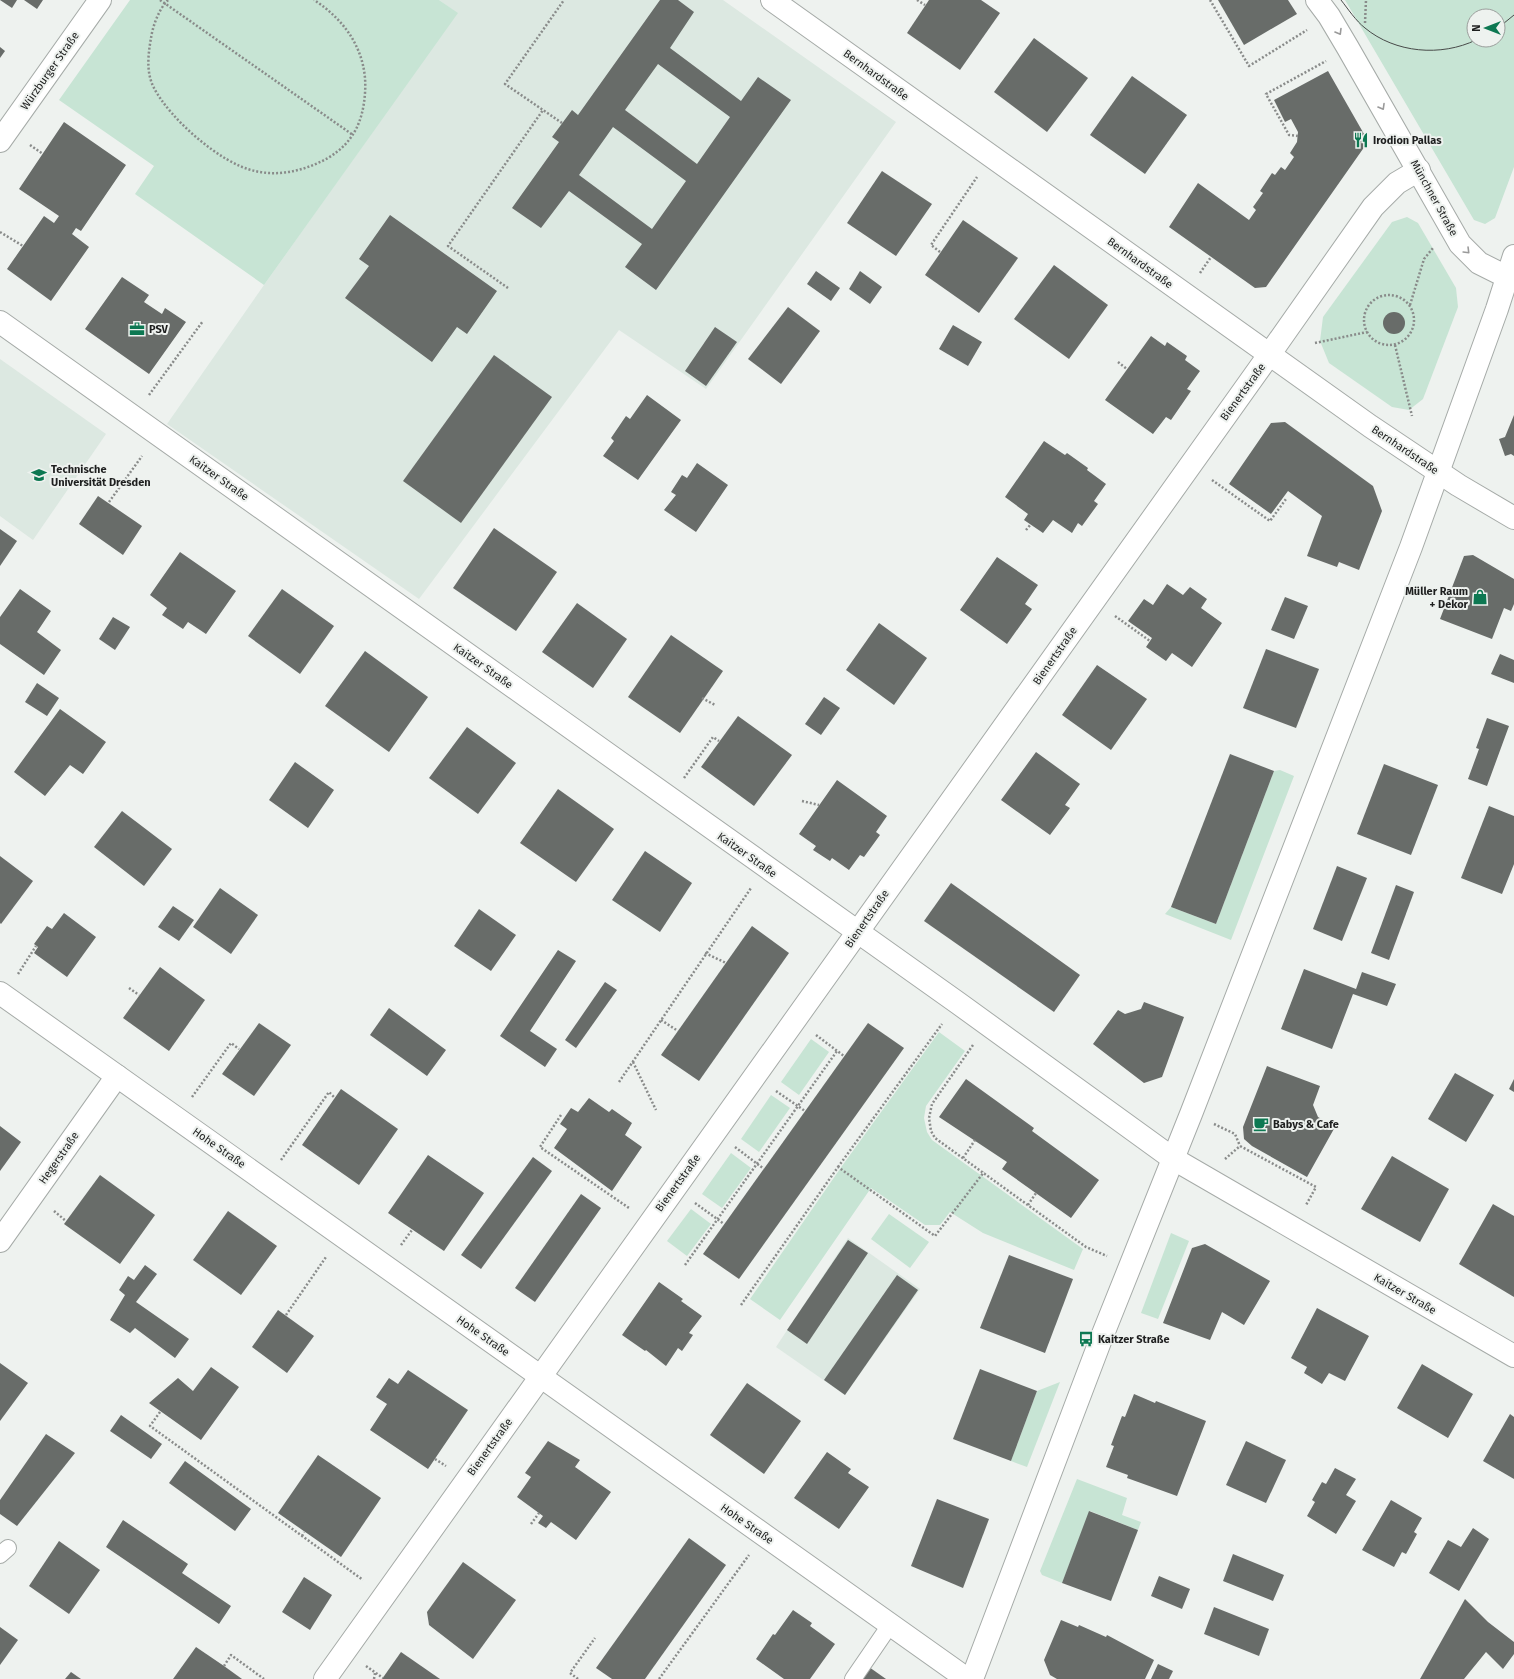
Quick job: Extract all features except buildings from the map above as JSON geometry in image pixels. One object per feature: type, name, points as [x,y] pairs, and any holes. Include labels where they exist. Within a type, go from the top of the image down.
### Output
[{"type":"street","name":"Würzburger Straße","points":[[0,141],[100,0]]},
{"type":"street","name":"Bernhardstraße","points":[[772,0],[1270,355],[1438,472],[1514,518]]},
{"type":"street","name":"Münchner Straße","points":[[1323,8],[1419,170],[1460,244],[1479,263],[1507,277]]},
{"type":"street","name":"Bienertstraße","points":[[325,1679],[1270,355],[1373,206],[1396,183],[1419,170]]},
{"type":"street","points":[[972,1679],[1095,1353],[1172,1158],[1194,1107],[1411,547],[1514,256]]},
{"type":"street","name":"Kaitzer Straße","points":[[0,322],[1140,1133],[1172,1158],[1514,1356]]},
{"type":"street","name":"Hohe Straße","points":[[2,994],[967,1679]]},
{"type":"street","name":"Hegerstraße","points":[[0,1240],[117,1076]]},
{"type":"lane","points":[[853,1679],[890,1625]]},
{"type":"path","points":[[160,0],[354,135]]},
{"type":"path","points":[[168,0],[153,27],[148,60],[154,88],[174,117],[225,159],[255,171],[282,173],[313,166],[337,152],[354,135],[364,111],[366,82],[360,54],[346,28],[314,0]]},
{"type":"path","points":[[562,123],[505,84],[564,0]]},
{"type":"path","points":[[917,0],[925,5]]},
{"type":"path","points":[[1210,0],[1249,66],[1323,8]]},
{"type":"path","points":[[1298,136],[1289,135],[1266,94],[1329,60]]},
{"type":"path","points":[[508,288],[448,246],[543,110]]},
{"type":"path","points":[[940,252],[931,245],[970,187]]},
{"type":"path","points":[[0,232],[23,246]]},
{"type":"path","points":[[1410,306],[1424,259],[1437,243]]},
{"type":"path","points":[[1393,295],[1401,298],[1410,306],[1414,318],[1413,327],[1405,339],[1395,345],[1386,345],[1377,342],[1367,332],[1364,324],[1366,309],[1371,302],[1379,296],[1393,295]]},
{"type":"path","points":[[134,417],[203,321]]},
{"type":"path","points":[[1315,343],[1367,332]]},
{"type":"path","points":[[1395,345],[1412,416]]},
{"type":"path","points":[[1118,362],[1127,369]]},
{"type":"path","points":[[109,502],[158,434]]},
{"type":"path","points":[[1207,476],[1270,521],[1286,498]]},
{"type":"path","points":[[1026,530],[1031,524]]},
{"type":"path","points":[[1110,613],[1150,641]]},
{"type":"path","points":[[702,698],[714,705]]},
{"type":"path","points":[[669,799],[713,737],[719,741]]},
{"type":"path","points":[[802,801],[819,805]]},
{"type":"path","points":[[619,1082],[705,953],[766,868]]},
{"type":"path","points":[[2,994],[36,946]]},
{"type":"path","points":[[705,953],[726,963]]},
{"type":"path","points":[[129,988],[139,995]]},
{"type":"path","points":[[661,1020],[678,1031]]},
{"type":"path","points":[[740,1305],[943,1023]]},
{"type":"path","points":[[811,1032],[844,1056]]},
{"type":"path","points":[[176,1118],[231,1043],[239,1049]]},
{"type":"path","points":[[973,1044],[932,1104],[929,1118],[931,1131],[935,1138],[1086,1247],[1113,1259]]},
{"type":"path","points":[[685,1266],[837,1051]]},
{"type":"path","points":[[633,1062],[656,1110]]},
{"type":"path","points":[[266,1182],[328,1092],[335,1098]]},
{"type":"path","points":[[778,1092],[805,1111]]},
{"type":"path","points":[[562,1115],[540,1147],[634,1211]]},
{"type":"path","points":[[1209,1121],[1235,1134],[1240,1146],[1316,1188],[1306,1206]]},
{"type":"path","points":[[963,1158],[975,1140]]},
{"type":"path","points":[[1224,1159],[1240,1146]]},
{"type":"path","points":[[738,1150],[764,1169]]},
{"type":"path","points":[[838,1167],[935,1236],[984,1172]]},
{"type":"path","points":[[1028,1205],[1036,1193]]},
{"type":"path","points":[[699,1206],[724,1224]]},
{"type":"path","points":[[286,1315],[341,1235]]},
{"type":"path","points":[[160,1412],[150,1426],[385,1595]]},
{"type":"path","points":[[531,1524],[539,1512]]},
{"type":"path","points":[[302,1536],[304,1532]]},
{"type":"path","points":[[659,1679],[750,1553]]},
{"type":"path","points":[[578,1679],[570,1673],[595,1638]]},
{"type":"path","points":[[224,1666],[231,1656],[264,1679]]},
{"type":"path","points":[[362,1664],[383,1678]]},
{"type":"path","points":[[374,1679],[375,1672]]},
{"type":"shaded area","points":[[439,0],[723,0],[896,122],[706,389],[619,330],[419,599],[167,424],[457,13]]},
{"type":"shaded area","name":"Technische Universität Dresden","points":[[0,359],[106,434],[33,540],[0,516]]},
{"type":"shaded area","points":[[848,1238],[920,1289],[845,1395],[776,1347]]},
{"type":"green space","points":[[130,0],[439,0],[458,13],[264,285],[135,194],[154,166],[59,100]]},
{"type":"green space","points":[[1345,0],[1514,0],[1514,167],[1495,218],[1485,224],[1474,220]]},
{"type":"green space","points":[[1407,217],[1418,223],[1456,288],[1458,307],[1423,399],[1409,410],[1392,407],[1329,363],[1320,341],[1323,317],[1392,222]]},
{"type":"green space","points":[[1280,770],[1294,776],[1231,940],[1165,914],[1171,907],[1216,924],[1274,771]]},
{"type":"green space","points":[[939,1032],[965,1051],[926,1106],[924,1118],[927,1132],[932,1140],[1083,1249],[1074,1270],[983,1233],[950,1212],[940,1225],[925,1225],[871,1188],[780,1320],[750,1299],[842,1166]]},
{"type":"green space","points":[[811,1039],[829,1052],[799,1095],[781,1082]]},
{"type":"green space","points":[[771,1095],[790,1108],[759,1152],[741,1139]]},
{"type":"green space","points":[[731,1153],[751,1168],[722,1208],[702,1194]]},
{"type":"green space","points":[[691,1209],[711,1224],[687,1256],[667,1241]]},
{"type":"green space","points":[[889,1214],[929,1242],[910,1268],[871,1239]]},
{"type":"green space","points":[[1171,1233],[1189,1241],[1158,1319],[1141,1313]]},
{"type":"green space","points":[[1060,1382],[1027,1467],[1011,1461],[1037,1391]]},
{"type":"green space","points":[[1077,1479],[1127,1498],[1122,1515],[1141,1522],[1138,1530],[1090,1511],[1062,1583],[1042,1575],[1040,1571]]},
{"type":"tram line","points":[[1341,0],[1365,28],[1390,43],[1419,50],[1448,49],[1466,44]]},
{"type":"tram line","points":[[1506,22],[1514,15]]},
{"type":"place","name":"Irodion Pallas","points":[[1361,140]]},
{"type":"place","name":"PSV","points":[[137,329]]},
{"type":"place","name":"Technische Universität Dresden","points":[[39,475]]},
{"type":"place","name":"Müller Raum + Dekor","points":[[1480,597]]},
{"type":"place","name":"Babys & Cafe","points":[[1261,1124]]},
{"type":"place","name":"Kaitzer Straße","points":[[1086,1339]]}]
